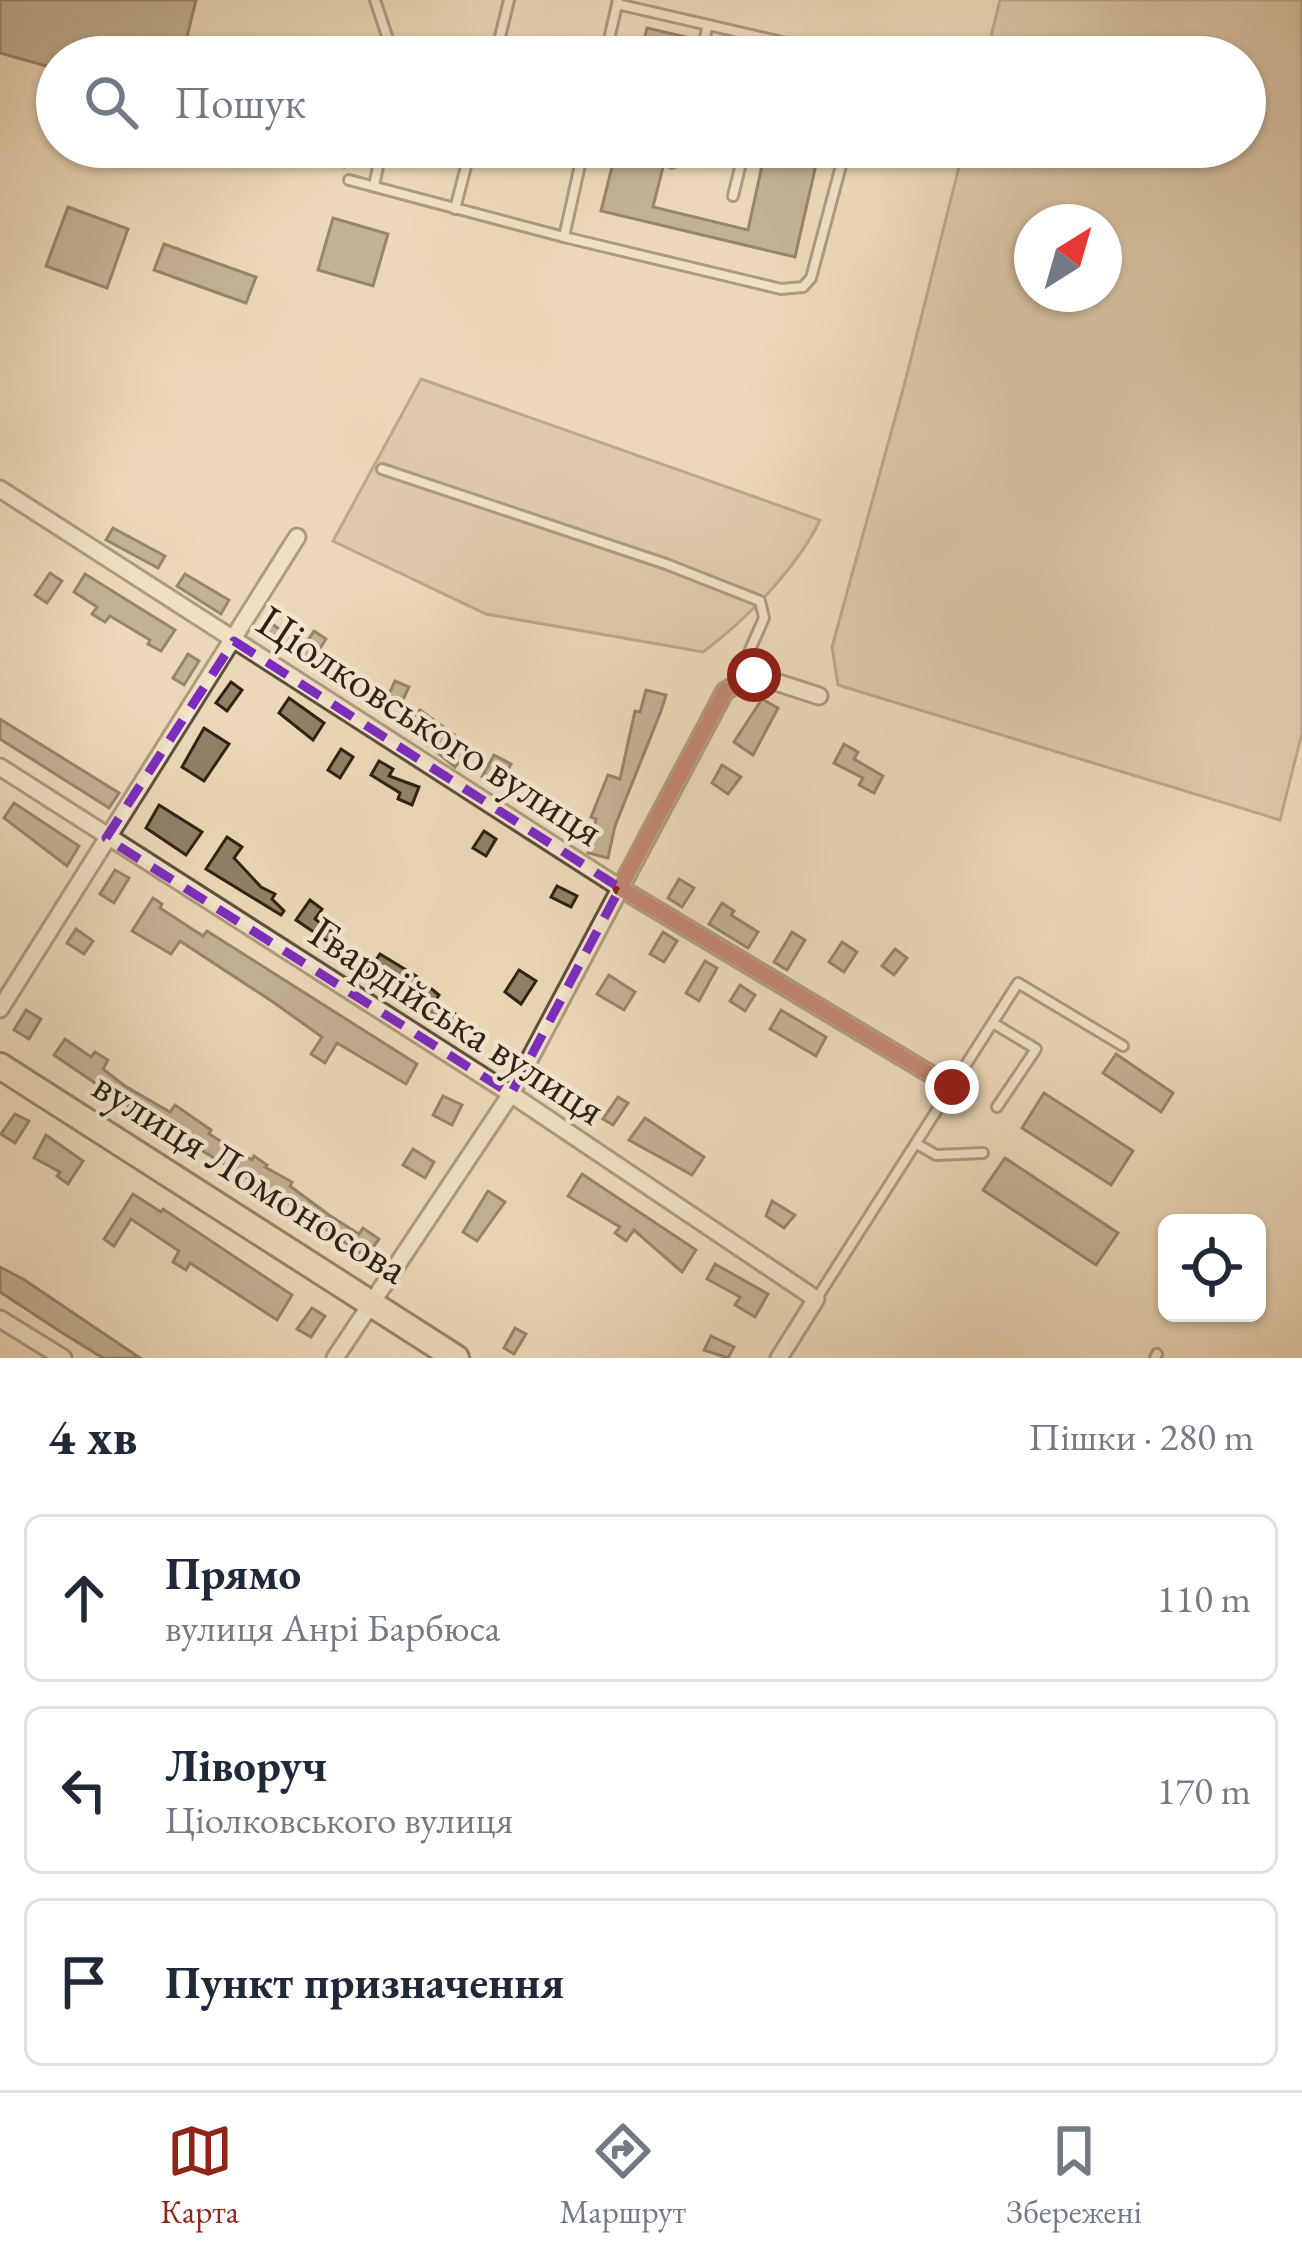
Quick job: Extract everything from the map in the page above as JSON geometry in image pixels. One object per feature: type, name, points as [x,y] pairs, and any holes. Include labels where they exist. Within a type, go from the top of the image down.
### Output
[{"type":"main road","name":"вулиця Ломоносова","points":[[0,1066],[456,1358]]},
{"type":"street","name":"Ціолковського вулиця","points":[[0,489],[620,888],[952,1087]]},
{"type":"street","points":[[0,1009],[297,537]]},
{"type":"street","points":[[334,1358],[511,1094],[725,691],[754,675],[819,696]]},
{"type":"street","name":"Гвардійська вулиця","points":[[0,767],[511,1094],[816,1299]]},
{"type":"street","points":[[779,1358],[816,1299]]},
{"type":"street","points":[[0,1319],[63,1358]]},
{"type":"lane","points":[[375,0],[387,36]]},
{"type":"lane","points":[[500,36],[509,0]]},
{"type":"lane","points":[[610,36],[618,2],[754,36]]},
{"type":"lane","points":[[705,36],[708,26]]},
{"type":"lane","points":[[374,186],[378,168]]},
{"type":"lane","points":[[455,210],[466,168]]},
{"type":"lane","points":[[564,237],[579,168]]},
{"type":"lane","points":[[733,196],[740,168]]},
{"type":"lane","points":[[349,180],[781,289],[803,286],[811,278],[840,168]]},
{"type":"lane","points":[[382,469],[666,564],[760,601],[764,618],[734,686]]},
{"type":"lane","points":[[816,1299],[1018,983],[1123,1046]]},
{"type":"lane","points":[[993,1023],[1036,1049],[997,1107]]},
{"type":"lane","points":[[917,1144],[935,1155],[983,1153]]},
{"type":"highlighted area","points":[[234,641],[620,888],[511,1094],[106,838]]},
{"type":"shaded area","points":[[1000,0],[1302,0],[1302,733],[1280,820],[838,685],[832,647],[959,168],[1266,168],[1266,36],[991,36]]},
{"type":"shaded area","points":[[421,379],[820,520],[769,592],[703,652],[486,614],[333,541]]},
{"type":"building","points":[[0,0],[196,0],[187,36],[36,36],[36,63],[0,53]]},
{"type":"building","points":[[647,28],[682,36],[645,36]]},
{"type":"building","points":[[612,168],[663,168],[653,207],[748,230],[761,168],[815,168],[795,257],[601,211]]},
{"type":"building","points":[[68,207],[128,229],[107,288],[46,266]]},
{"type":"building","points":[[333,218],[388,234],[373,286],[318,270]]},
{"type":"building","points":[[164,244],[256,277],[246,303],[154,270]]},
{"type":"building","points":[[113,528],[165,556],[158,568],[106,540]]},
{"type":"building","points":[[50,573],[62,581],[47,603],[35,595]]},
{"type":"building","points":[[85,574],[175,630],[161,651],[110,616],[105,622],[92,614],[97,607],[74,592]]},
{"type":"building","points":[[185,574],[229,600],[221,614],[177,586]]},
{"type":"building","points":[[272,624],[304,646],[314,631],[326,639],[319,650],[348,666],[339,683],[263,637]]},
{"type":"building","points":[[188,654],[199,661],[184,685],[173,678]]},
{"type":"building","points":[[395,681],[409,687],[400,706],[386,700]]},
{"type":"building","points":[[231,682],[242,690],[227,711],[216,703]]},
{"type":"building","points":[[646,690],[666,695],[661,711],[615,826],[608,858],[588,853],[596,819],[591,817],[608,775],[620,779],[635,711],[640,712]]},
{"type":"building","points":[[289,698],[324,723],[313,740],[279,713]]},
{"type":"building","points":[[762,699],[778,708],[753,755],[734,742]]},
{"type":"building","points":[[420,710],[470,746],[455,767],[406,727]]},
{"type":"building","points":[[0,719],[119,793],[109,808],[0,739]]},
{"type":"building","points":[[204,728],[229,744],[204,781],[182,767]]},
{"type":"building","points":[[844,744],[858,752],[854,759],[883,776],[874,793],[859,785],[863,778],[834,763]]},
{"type":"building","points":[[341,749],[353,757],[340,778],[328,770]]},
{"type":"building","points":[[494,755],[511,764],[499,786],[482,777]]},
{"type":"building","points":[[379,761],[393,769],[389,776],[419,787],[412,805],[371,775]]},
{"type":"building","points":[[722,765],[741,777],[728,794],[712,783]]},
{"type":"building","points":[[14,803],[79,846],[67,866],[4,818]]},
{"type":"building","points":[[159,805],[202,832],[186,855],[146,828]]},
{"type":"building","points":[[484,831],[496,839],[486,856],[473,848]]},
{"type":"building","points":[[227,837],[242,847],[234,858],[261,887],[275,894],[272,899],[284,911],[281,915],[206,869]]},
{"type":"building","points":[[115,870],[129,878],[114,903],[100,894]]},
{"type":"building","points":[[679,879],[694,888],[682,907],[668,898]]},
{"type":"building","points":[[557,886],[577,896],[571,907],[551,897]]},
{"type":"building","points":[[153,898],[162,904],[160,908],[203,936],[207,931],[417,1064],[406,1084],[337,1043],[325,1063],[311,1054],[322,1037],[273,1002],[180,941],[171,954],[132,931]]},
{"type":"building","points":[[310,900],[322,909],[315,919],[341,939],[336,947],[296,920]]},
{"type":"building","points":[[722,903],[734,911],[731,915],[758,932],[748,948],[709,924]]},
{"type":"building","points":[[76,929],[93,941],[84,954],[67,943]]},
{"type":"building","points":[[663,932],[677,941],[664,962],[650,954]]},
{"type":"building","points":[[792,932],[805,940],[787,970],[774,962]]},
{"type":"building","points":[[842,942],[857,952],[844,972],[829,962]]},
{"type":"building","points":[[895,949],[907,958],[894,975],[882,966]]},
{"type":"building","points":[[380,954],[416,976],[439,995],[435,1001],[463,1019],[455,1032],[367,973]]},
{"type":"building","points":[[705,961],[717,968],[699,1001],[686,993]]},
{"type":"building","points":[[519,970],[536,981],[521,1004],[505,992]]},
{"type":"building","points":[[609,975],[635,992],[624,1010],[597,994]]},
{"type":"building","points":[[740,985],[755,995],[745,1011],[730,1001]]},
{"type":"building","points":[[26,1010],[41,1019],[29,1039],[14,1030]]},
{"type":"building","points":[[781,1010],[826,1037],[816,1056],[770,1029]]},
{"type":"building","points":[[65,1039],[91,1057],[95,1052],[108,1060],[103,1069],[125,1086],[170,1112],[175,1105],[211,1130],[209,1134],[292,1182],[290,1186],[329,1215],[359,1234],[363,1228],[379,1239],[366,1257],[282,1199],[133,1109],[54,1055]]},
{"type":"building","points":[[1116,1054],[1173,1093],[1161,1112],[1103,1073]]},
{"type":"building","points":[[1044,1093],[1133,1151],[1111,1185],[1022,1128]]},
{"type":"building","points":[[443,1096],[462,1105],[452,1125],[433,1115]]},
{"type":"building","points":[[618,1097],[628,1103],[613,1125],[603,1119]]},
{"type":"building","points":[[15,1114],[29,1121],[15,1143],[1,1134]]},
{"type":"building","points":[[645,1118],[704,1157],[692,1175],[629,1140]]},
{"type":"building","points":[[46,1135],[83,1161],[68,1184],[57,1176],[60,1172],[34,1158]]},
{"type":"building","points":[[413,1149],[434,1162],[425,1178],[403,1165]]},
{"type":"building","points":[[1005,1158],[1118,1233],[1096,1265],[983,1190]]},
{"type":"building","points":[[582,1174],[696,1250],[682,1272],[634,1230],[626,1241],[615,1233],[620,1227],[568,1196]]},
{"type":"building","points":[[488,1191],[505,1202],[477,1241],[463,1232]]},
{"type":"building","points":[[133,1194],[292,1295],[277,1320],[190,1263],[186,1270],[173,1262],[179,1251],[131,1219],[114,1246],[104,1239]]},
{"type":"building","points":[[772,1201],[795,1215],[784,1228],[766,1216]]},
{"type":"building","points":[[715,1264],[768,1294],[755,1317],[735,1305],[740,1297],[707,1279]]},
{"type":"building","points":[[0,1267],[140,1358],[103,1358],[61,1332],[0,1292]]},
{"type":"building","points":[[312,1308],[325,1316],[311,1337],[297,1329]]},
{"type":"building","points":[[515,1328],[526,1334],[514,1354],[504,1348]]},
{"type":"building","points":[[711,1336],[734,1347],[728,1358],[704,1350]]},
{"type":"route","points":[[754,675],[725,691],[620,888],[952,1087]]}]
